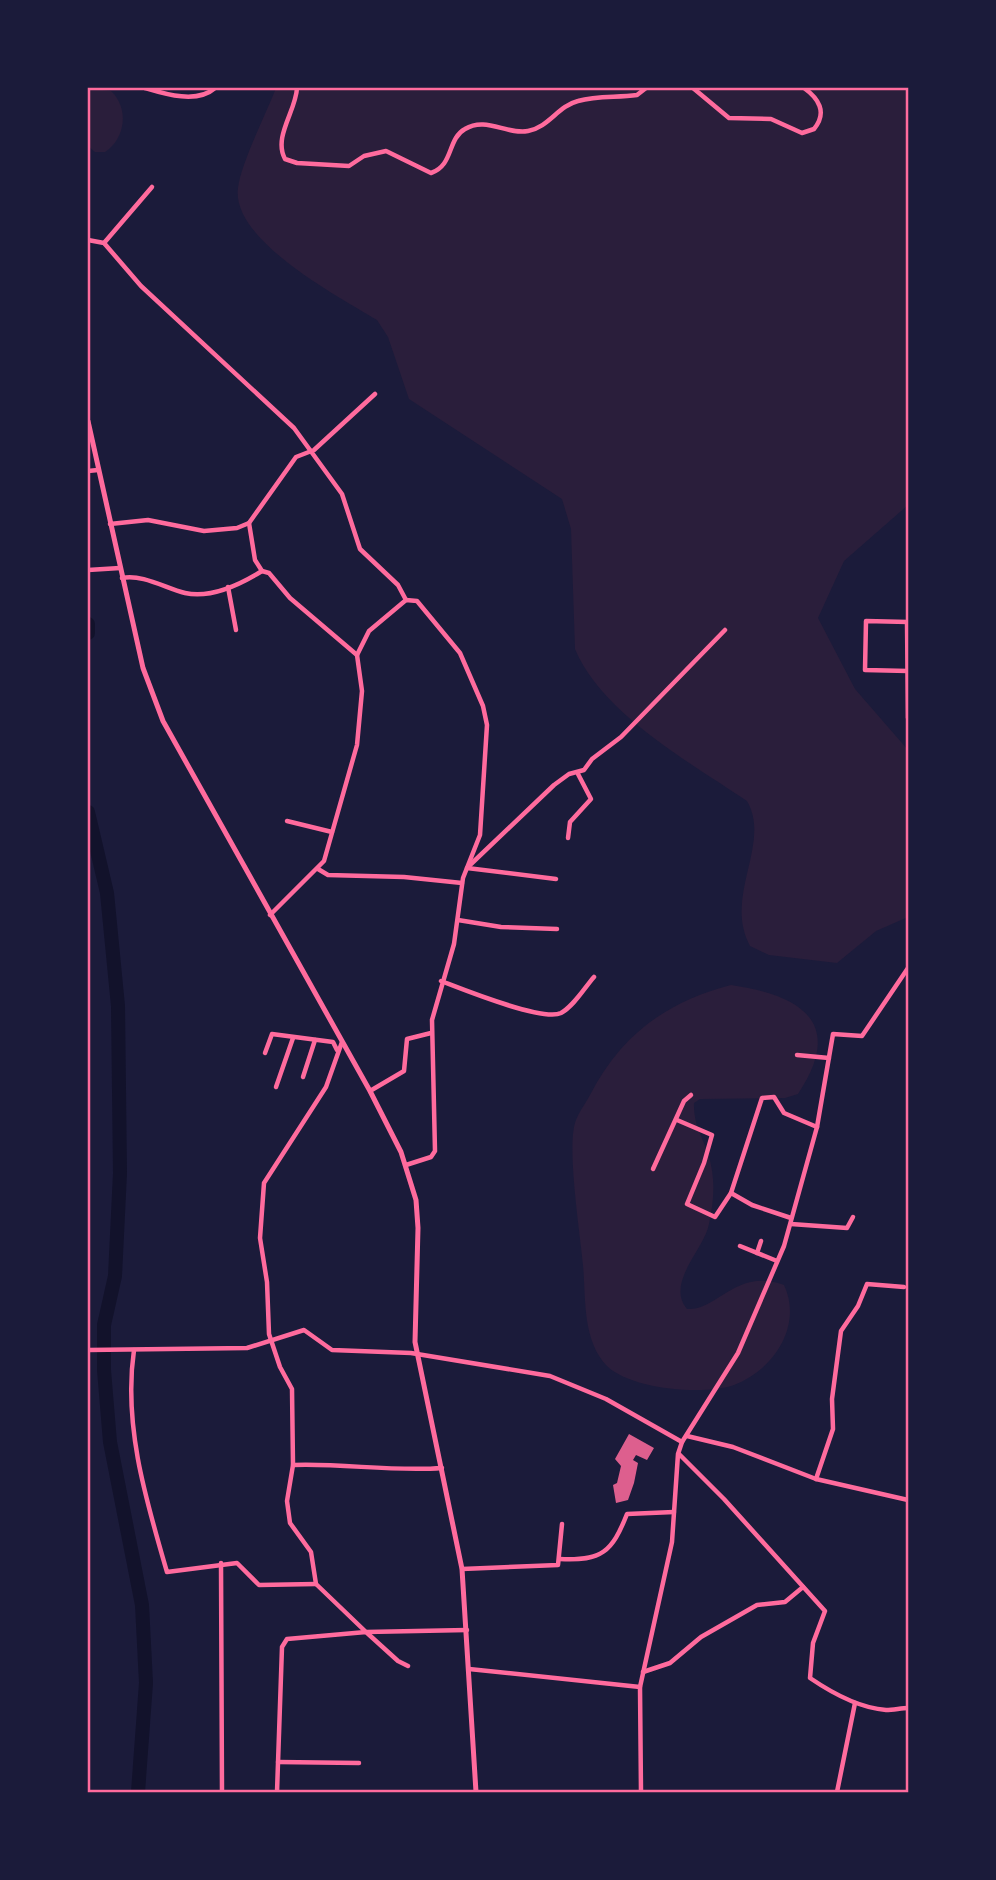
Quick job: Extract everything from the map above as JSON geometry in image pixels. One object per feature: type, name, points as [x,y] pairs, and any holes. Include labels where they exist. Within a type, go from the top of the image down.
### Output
[{"type":"street","points":[[145,88],[192,96],[206,94],[215,88]]},
{"type":"street","points":[[297,88],[295,103],[281,143],[285,159],[297,163],[349,166],[364,156],[386,151],[431,173],[440,170],[447,162],[457,134],[472,125],[486,124],[527,131],[547,124],[577,101],[606,95],[637,95],[646,88]]},
{"type":"street","points":[[693,88],[729,118],[771,119],[802,132],[814,128],[821,116],[821,106],[815,96],[804,88]]},
{"type":"street","points":[[104,243],[152,187]]},
{"type":"street","points":[[88,240],[104,243],[141,286],[294,428],[342,494],[360,549],[398,585],[406,600]]},
{"type":"street","points":[[110,524],[148,520],[204,531],[237,528],[249,523],[296,457],[314,450],[375,394]]},
{"type":"street","points":[[88,421],[143,668],[163,721],[370,1091],[406,1165],[416,1200],[417,1354],[462,1569],[476,1793]]},
{"type":"street","points":[[88,471],[98,470]]},
{"type":"street","points":[[249,523],[256,560],[262,571]]},
{"type":"street","points":[[88,570],[120,568]]},
{"type":"street","points":[[122,578],[149,581],[187,594],[208,593],[262,571],[269,573],[290,597],[356,655]]},
{"type":"street","points":[[228,587],[236,631]]},
{"type":"street","points":[[270,915],[324,861],[357,745],[362,691],[356,655],[369,631],[406,600],[417,601],[455,646],[486,716],[484,813],[480,835],[462,883],[451,958],[441,981],[431,1034],[435,1078],[435,1151],[431,1157],[406,1165]]},
{"type":"street","points":[[908,671],[865,670],[866,621],[908,622],[908,671],[908,718]]},
{"type":"street","points":[[467,868],[554,785],[569,774],[578,774],[643,717],[725,630]]},
{"type":"street","points":[[568,838],[570,822],[591,799],[578,774]]},
{"type":"street","points":[[287,821],[332,832]]},
{"type":"street","points":[[467,868],[556,879]]},
{"type":"street","points":[[318,869],[328,875],[404,877],[462,883]]},
{"type":"street","points":[[458,920],[501,927],[557,929]]},
{"type":"street","points":[[641,1793],[640,1687],[662,1594],[674,1512],[678,1454],[682,1442],[731,1367],[791,1224],[817,1128],[833,1034],[862,1036],[908,968]]},
{"type":"street","points":[[441,981],[494,1001],[555,1014],[564,1010],[594,976]]},
{"type":"street","points":[[265,1053],[272,1034],[333,1042],[337,1050]]},
{"type":"street","points":[[370,1091],[404,1071],[407,1039],[431,1034]]},
{"type":"street","points":[[276,1087],[293,1038]]},
{"type":"street","points":[[303,1077],[315,1040]]},
{"type":"street","points":[[343,1041],[337,1050],[326,1087],[264,1183],[260,1238],[271,1341],[283,1375],[292,1389],[293,1465],[287,1501],[290,1523],[311,1552],[316,1584],[398,1661],[408,1666]]},
{"type":"street","points":[[797,1055],[829,1058]]},
{"type":"street","points":[[653,1169],[684,1101],[691,1095]]},
{"type":"street","points":[[677,1119],[712,1135],[687,1204],[715,1217],[731,1193],[762,1098],[774,1097],[784,1113],[817,1128]]},
{"type":"street","points":[[731,1193],[751,1205],[792,1217]]},
{"type":"street","points":[[791,1224],[842,1228],[847,1227],[853,1217]]},
{"type":"street","points":[[757,1253],[761,1241]]},
{"type":"street","points":[[740,1245],[777,1261]]},
{"type":"street","points":[[816,1479],[833,1429],[832,1399],[844,1322],[858,1306],[867,1284],[904,1287]]},
{"type":"street","points":[[88,1350],[237,1349],[304,1330],[332,1350],[417,1354],[555,1377],[606,1399],[682,1442]]},
{"type":"street","points":[[132,1350],[132,1412],[138,1460],[167,1572],[237,1563],[259,1585],[316,1584]]},
{"type":"street","points":[[687,1436],[733,1447],[816,1479],[908,1500]]},
{"type":"street","points":[[678,1454],[724,1499],[825,1611],[813,1643],[810,1678],[855,1703],[888,1710],[908,1708]]},
{"type":"street","points":[[293,1465],[338,1463],[394,1470],[442,1468]]},
{"type":"street","points":[[560,1559],[592,1559],[609,1549],[627,1514],[674,1512]]},
{"type":"street","points":[[462,1569],[558,1565],[562,1524]]},
{"type":"street","points":[[222,1563],[222,1793]]},
{"type":"street","points":[[642,1673],[670,1663],[701,1637],[757,1605],[785,1602],[803,1587]]},
{"type":"street","points":[[277,1793],[284,1643],[290,1638],[366,1632],[467,1630]]},
{"type":"street","points":[[469,1669],[640,1687]]},
{"type":"street","points":[[837,1793],[855,1703]]},
{"type":"street","points":[[278,1762],[359,1763]]},
{"type":"shaded area","points":[[88,88],[111,91],[121,106],[121,131],[105,152],[95,152],[88,146]]},
{"type":"shaded area","points":[[276,88],[908,88],[908,505],[844,561],[818,618],[855,689],[908,750],[908,917],[876,931],[837,963],[769,955],[750,946],[743,927],[742,908],[754,835],[753,818],[747,801],[650,735],[605,695],[588,673],[575,649],[571,529],[562,499],[409,399],[388,337],[377,320],[291,265],[269,247],[251,227],[240,208],[240,178]]},
{"type":"shaded area","points":[[731,985],[777,996],[795,1005],[808,1016],[816,1031],[817,1048],[812,1069],[798,1094],[785,1098],[700,1099],[694,1103],[696,1123],[711,1163],[713,1198],[706,1233],[683,1277],[681,1299],[687,1309],[698,1308],[753,1281],[784,1285],[790,1315],[787,1330],[781,1344],[761,1369],[734,1385],[687,1390],[649,1385],[618,1374],[607,1366],[599,1356],[589,1331],[573,1171],[575,1123],[602,1074],[631,1038],[666,1011]]},
{"type":"building","points":[[629,1434],[654,1448],[647,1460],[636,1455],[633,1460],[638,1463],[628,1500],[616,1503],[613,1485],[617,1483],[621,1466],[615,1459]]},
{"type":"waterway","points":[[88,624],[88,633]]},
{"type":"waterway","points":[[88,812],[107,893],[118,1006],[120,1173],[115,1276],[104,1325],[104,1370],[110,1442],[142,1605],[146,1683],[138,1792]]}]
